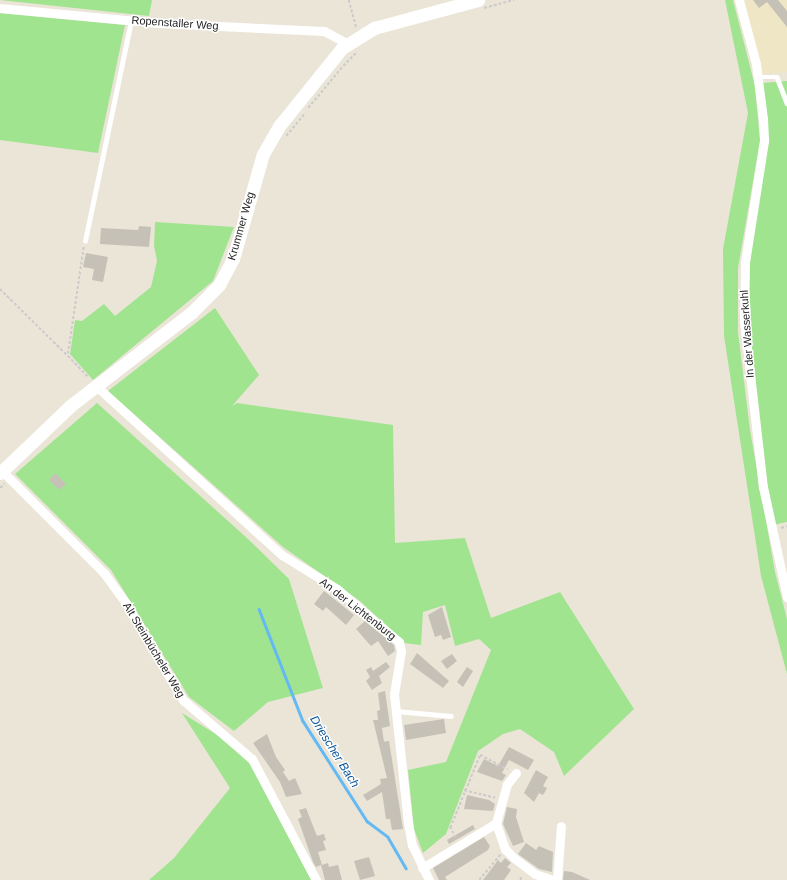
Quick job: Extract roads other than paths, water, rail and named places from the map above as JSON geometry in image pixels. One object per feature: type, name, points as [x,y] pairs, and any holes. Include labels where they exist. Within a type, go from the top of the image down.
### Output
[{"type":"main road","name":"Krummer Weg","points":[[4,474],[95,385],[192,312],[220,285],[233,260],[264,154],[280,125],[338,62],[347,43],[358,35],[478,5]]},
{"type":"street","name":"In der Wasserkuhl","points":[[739,0],[757,77],[764,141],[745,263],[744,321],[763,487],[787,597]]},
{"type":"street","name":"Ropenstaller Weg","points":[[0,8],[131,20],[324,31],[347,43]]},
{"type":"street","name":"An der Lichtenburg","points":[[95,385],[282,555],[337,589],[399,642],[401,651],[394,687],[408,823],[412,845],[426,879]]},
{"type":"street","name":"Alt Steinbücheler Weg","points":[[4,474],[104,573],[126,603],[183,700],[252,759],[316,880]]},
{"type":"street","points":[[516,773],[501,799],[496,824],[505,848],[535,874],[552,880]]},
{"type":"street","points":[[422,868],[459,843],[496,824]]},
{"type":"street","points":[[557,880],[561,826]]},
{"type":"lane","points":[[85,242],[131,20]]},
{"type":"lane","points":[[757,77],[777,77],[787,102]]},
{"type":"lane","points":[[396,711],[451,716]]},
{"type":"waterway","name":"Driescher Bach","points":[[259,609],[303,721],[367,821],[388,837],[406,868]]}]
